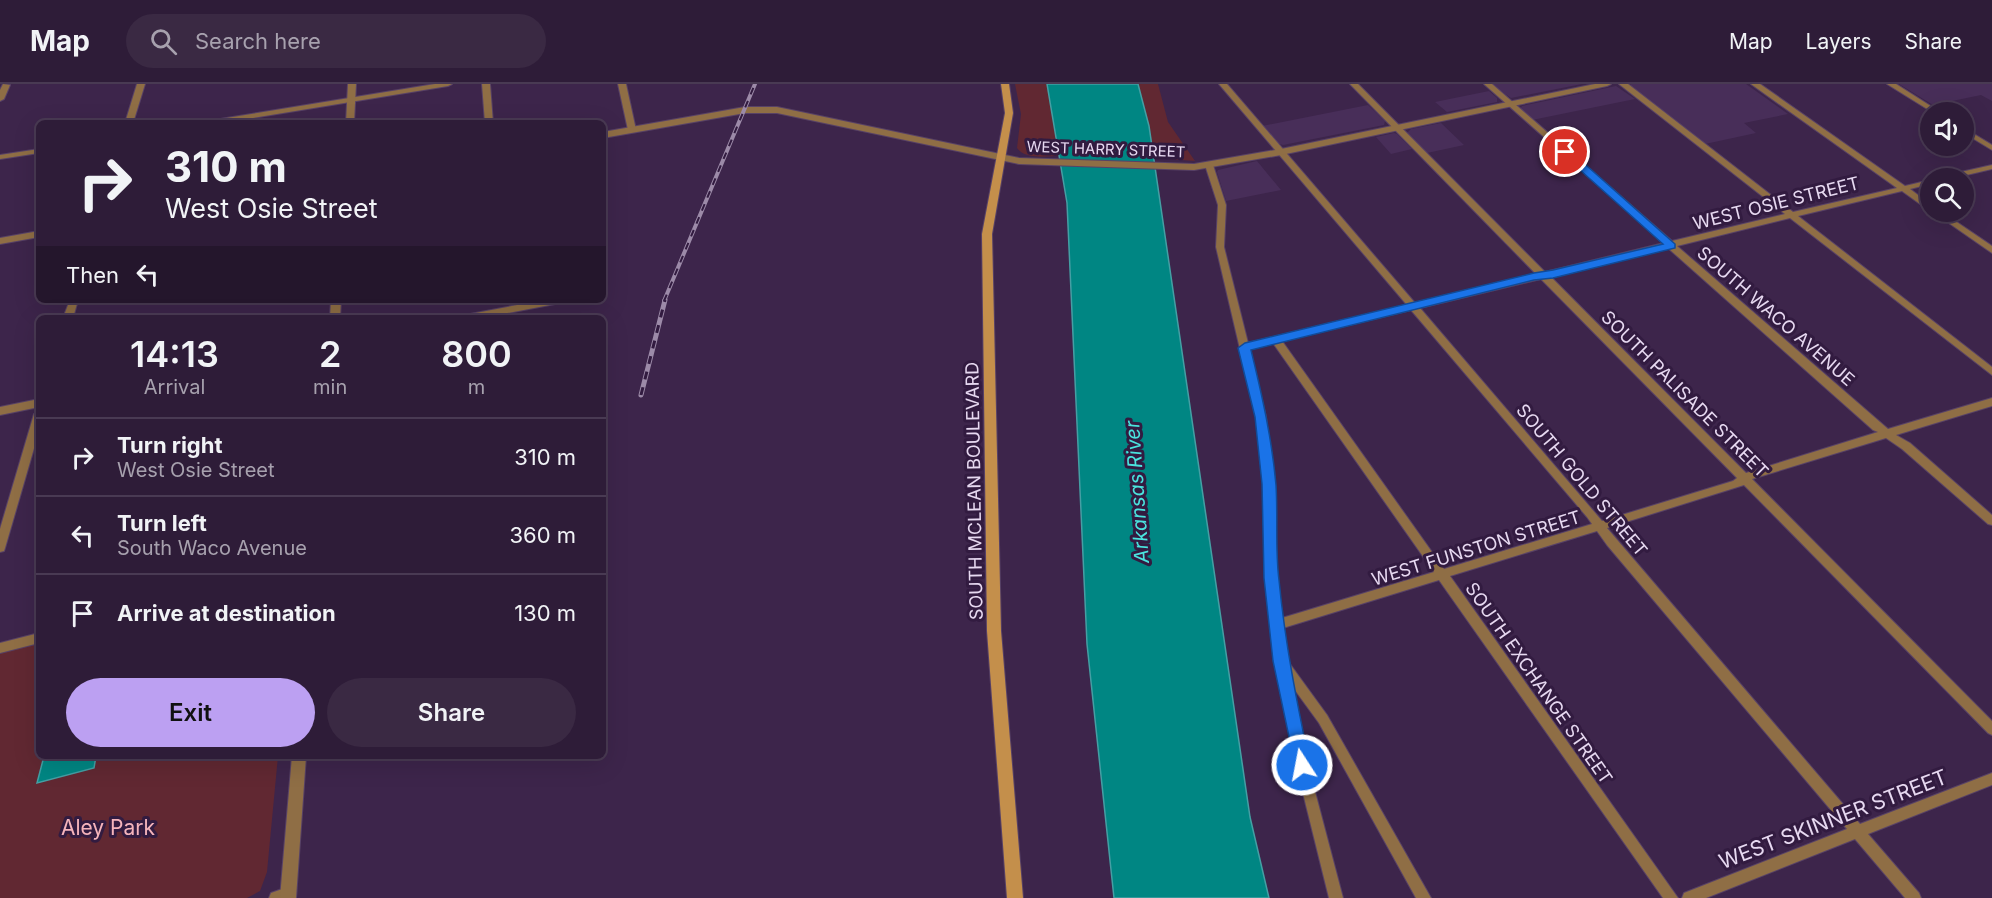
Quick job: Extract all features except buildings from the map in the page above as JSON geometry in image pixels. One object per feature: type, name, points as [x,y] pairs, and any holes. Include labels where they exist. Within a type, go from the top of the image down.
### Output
[{"type":"main road","name":"SOUTH MCLEAN BOULEVARD","points":[[1005,84],[1009,114],[987,234],[994,631],[1015,898]]},
{"type":"street","points":[[130,120],[141,84]]},
{"type":"street","points":[[350,120],[352,84]]},
{"type":"street","points":[[226,120],[448,84]]},
{"type":"street","points":[[486,84],[489,120]]},
{"type":"street","points":[[622,84],[632,130]]},
{"type":"street","name":"SOUTH GOLD STREET","points":[[1223,84],[1414,306],[1914,898]]},
{"type":"street","name":"SOUTH PALISADE STREET","points":[[1354,84],[1992,729]]},
{"type":"street","name":"SOUTH WACO AVENUE","points":[[1488,84],[1877,427],[1906,446],[1992,520]]},
{"type":"street","name":"WEST HARRY STREET","points":[[606,134],[744,110],[777,110],[1002,157],[1042,163],[1194,167],[1281,152],[1607,84]]},
{"type":"street","points":[[1623,84],[1992,372]]},
{"type":"street","points":[[1755,84],[1920,200]]},
{"type":"street","points":[[1891,84],[1920,102]]},
{"type":"street","points":[[0,99],[5,86]]},
{"type":"street","points":[[1974,136],[1992,148]]},
{"type":"street","points":[[0,157],[36,151]]},
{"type":"street","points":[[1209,165],[1222,205],[1220,248],[1262,428],[1269,484],[1271,578],[1281,661],[1302,765],[1336,898]]},
{"type":"street","points":[[1974,171],[1992,167]]},
{"type":"street","name":"WEST OSIE STREET","points":[[1245,348],[1920,185]]},
{"type":"street","points":[[1951,222],[1992,250]]},
{"type":"street","points":[[0,241],[36,235]]},
{"type":"street","points":[[481,315],[544,303]]},
{"type":"street","name":"SOUTH EXCHANGE STREET","points":[[1276,340],[1671,898]]},
{"type":"street","name":"WEST FUNSTON STREET","points":[[1276,625],[1736,485],[1752,474],[1992,402]]},
{"type":"street","points":[[0,411],[36,404]]},
{"type":"street","points":[[0,548],[36,424]]},
{"type":"street","points":[[0,648],[36,639]]},
{"type":"street","points":[[1281,661],[1323,719],[1424,898]]},
{"type":"street","points":[[284,897],[299,759]]},
{"type":"street","name":"WEST SKINNER STREET","points":[[1689,898],[1992,779]]},
{"type":"shaded area","points":[[1491,84],[1582,84],[1511,98]]},
{"type":"shaded area","points":[[1631,84],[1746,84],[1788,114],[1744,123],[1756,133],[1705,144],[1630,86]]},
{"type":"shaded area","points":[[1899,84],[1992,84],[1992,101],[1981,95],[1947,102],[1928,102]]},
{"type":"shaded area","points":[[1616,86],[1635,99],[1532,120],[1520,109],[1522,106]]},
{"type":"shaded area","points":[[1489,91],[1497,98],[1497,102],[1447,112],[1435,102]]},
{"type":"shaded area","points":[[1368,105],[1385,121],[1384,125],[1283,145],[1277,143],[1262,126]]},
{"type":"shaded area","points":[[1441,123],[1464,145],[1427,153],[1407,133],[1411,129]]},
{"type":"shaded area","points":[[1394,133],[1412,149],[1391,154],[1376,137]]},
{"type":"shaded area","points":[[1257,161],[1281,190],[1226,201],[1218,170]]},
{"type":"green space","points":[[1015,84],[1047,84],[1060,156],[1031,156],[1017,148],[1021,114]]},
{"type":"green space","points":[[1138,84],[1158,84],[1168,122],[1195,161],[1154,158],[1149,126]]},
{"type":"green space","name":"Aley Park","points":[[36,644],[36,759],[278,759],[267,872],[260,891],[247,898],[0,898],[0,653]]},
{"type":"water","name":"Arkansas River","points":[[1047,84],[1138,84],[1149,126],[1250,817],[1269,898],[1114,898],[1087,644],[1067,203]]},
{"type":"water","points":[[96,759],[94,768],[37,783],[43,760]]},
{"type":"railway","points":[[664,301],[755,84]]},
{"type":"railway","points":[[641,395],[665,300]]},
{"type":"route","points":[[1302,765],[1276,625],[1271,578],[1269,484],[1261,417],[1245,348],[1534,276],[1553,274],[1671,246],[1565,152]]}]
